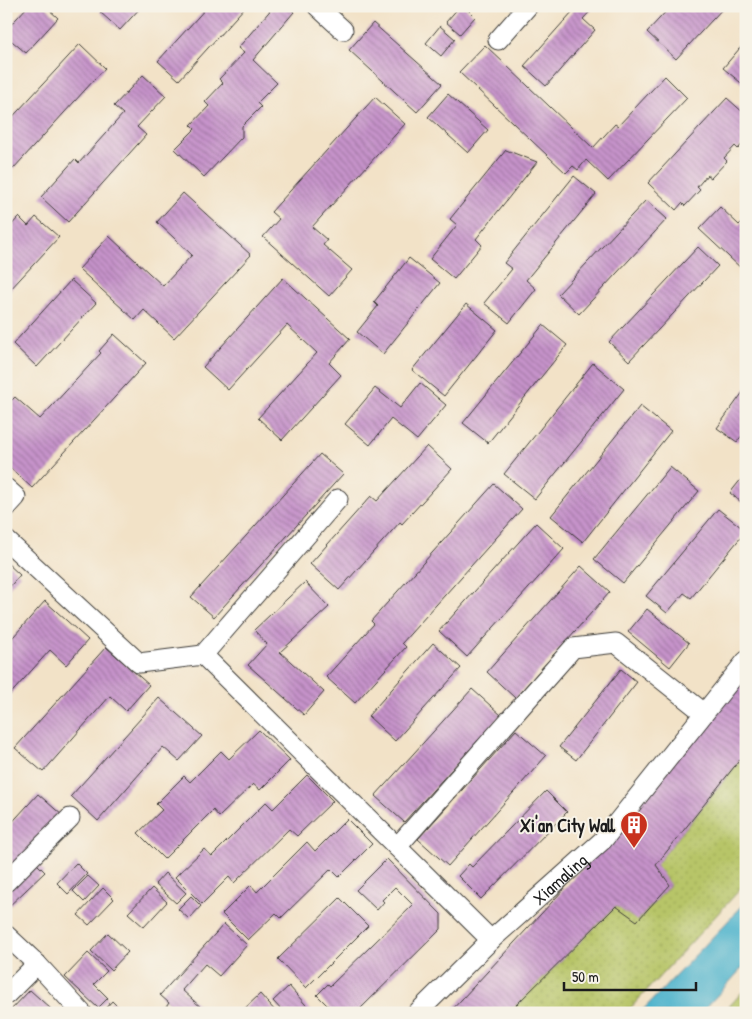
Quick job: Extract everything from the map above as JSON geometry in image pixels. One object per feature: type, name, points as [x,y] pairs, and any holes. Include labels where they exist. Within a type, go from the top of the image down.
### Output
[{"type":"street","points":[[317,6],[343,30]]},
{"type":"street","points":[[498,40],[528,6]]},
{"type":"street","points":[[6,540],[139,663],[203,655],[338,499]]},
{"type":"street","points":[[397,846],[573,648],[616,643],[704,713]]},
{"type":"street","points":[[203,655],[492,940]]},
{"type":"street","name":"Xiamaling","points":[[418,1013],[492,940],[603,840],[746,661]]},
{"type":"street","points":[[6,882],[70,818]]},
{"type":"street","points":[[6,935],[37,964],[82,1013]]},
{"type":"street","points":[[6,995],[37,964]]},
{"type":"green space","points":[[746,753],[746,883],[626,1013],[508,1013],[616,906],[638,921],[670,885],[656,865]]},
{"type":"green space","points":[[746,988],[746,1013],[723,1013]]},
{"type":"water","points":[[746,902],[746,964],[701,1013],[640,1013]]},
{"type":"building","points":[[28,6],[45,6],[58,18],[26,53],[6,36],[6,30]]},
{"type":"building","points":[[105,6],[142,6],[120,30],[100,12]]},
{"type":"building","points":[[208,6],[246,6],[179,80],[158,61]]},
{"type":"building","points":[[274,6],[287,6],[294,12],[253,60],[277,83],[257,103],[261,107],[242,126],[242,137],[204,177],[175,149],[195,129],[191,125],[209,106],[205,102],[223,83],[219,79],[244,53],[238,48]]},
{"type":"building","points":[[460,6],[464,6],[475,17],[460,34],[446,22]]},
{"type":"building","points":[[568,6],[595,6],[583,19],[595,30],[546,86],[524,66],[573,11]]},
{"type":"building","points":[[671,6],[725,6],[676,59],[647,32]]},
{"type":"building","points":[[373,23],[442,84],[417,112],[349,50]]},
{"type":"building","points":[[440,26],[455,39],[441,56],[426,43]]},
{"type":"building","points":[[746,41],[746,87],[723,68]]},
{"type":"building","points":[[80,44],[105,68],[13,169],[6,163],[6,124]]},
{"type":"building","points":[[485,45],[593,148],[615,124],[618,126],[665,76],[687,98],[608,181],[586,160],[578,170],[573,166],[566,173],[459,72]]},
{"type":"building","points":[[143,75],[166,96],[137,127],[146,135],[68,222],[41,197],[75,159],[79,163],[123,114],[114,106]]},
{"type":"building","points":[[448,94],[488,130],[468,153],[428,117]]},
{"type":"building","points":[[375,97],[405,124],[312,227],[327,240],[323,245],[352,270],[329,296],[263,237],[279,219],[271,212]]},
{"type":"building","points":[[727,98],[746,115],[746,140],[738,149],[735,146],[724,158],[727,161],[711,178],[707,175],[697,187],[700,190],[685,206],[682,203],[676,210],[648,183]]},
{"type":"building","points":[[506,150],[537,162],[476,239],[482,245],[454,279],[430,259],[457,225],[450,219]]},
{"type":"building","points":[[574,176],[596,194],[526,280],[536,289],[509,323],[484,303],[512,269],[504,263]]},
{"type":"building","points":[[183,193],[251,255],[174,338],[144,310],[135,320],[79,269],[109,236],[163,286],[192,255],[157,222]]},
{"type":"building","points":[[646,200],[667,219],[579,314],[558,294]]},
{"type":"building","points":[[720,207],[739,225],[746,218],[746,267],[743,270],[699,229]]},
{"type":"building","points":[[19,217],[28,226],[36,217],[59,237],[8,292],[6,290],[6,231]]},
{"type":"building","points":[[698,247],[718,266],[629,361],[609,342]]},
{"type":"building","points":[[409,258],[440,283],[383,354],[357,332],[378,306],[374,302]]},
{"type":"building","points":[[283,278],[350,339],[329,363],[341,375],[282,440],[258,418],[317,353],[287,325],[228,390],[203,367]]},
{"type":"building","points":[[71,280],[96,303],[37,367],[13,344]]},
{"type":"building","points":[[466,304],[497,330],[444,396],[412,370]]},
{"type":"building","points":[[543,325],[567,345],[488,443],[463,423]]},
{"type":"building","points":[[114,334],[146,363],[32,488],[6,464],[6,406],[15,397],[40,419],[101,353],[99,351]]},
{"type":"building","points":[[593,363],[624,389],[535,499],[504,474]]},
{"type":"building","points":[[420,383],[446,405],[417,440],[391,419],[370,445],[345,424],[375,388],[400,408]]},
{"type":"building","points":[[746,388],[746,430],[737,442],[717,428]]},
{"type":"building","points":[[640,406],[671,431],[583,542],[551,516]]},
{"type":"building","points":[[427,446],[452,469],[402,524],[400,522],[339,590],[310,564],[371,496],[377,501]]},
{"type":"building","points":[[320,454],[343,474],[214,617],[191,597]]},
{"type":"building","points":[[670,467],[699,491],[623,583],[594,559]]},
{"type":"building","points":[[746,473],[746,506],[730,493]]},
{"type":"building","points":[[494,484],[522,509],[402,643],[406,647],[355,703],[326,677],[374,624],[371,621]]},
{"type":"building","points":[[718,509],[746,531],[691,598],[684,593],[667,613],[646,596]]},
{"type":"building","points":[[536,523],[564,549],[467,657],[439,631]]},
{"type":"building","points":[[6,562],[20,575],[6,591]]},
{"type":"building","points":[[581,566],[610,592],[515,698],[487,672]]},
{"type":"building","points":[[305,582],[329,607],[280,652],[324,692],[304,715],[248,665],[267,644],[254,630]]},
{"type":"building","points":[[45,601],[88,640],[66,665],[50,650],[6,699],[6,645]]},
{"type":"building","points":[[647,609],[689,643],[670,667],[628,632]]},
{"type":"building","points":[[433,643],[461,668],[395,741],[368,716]]},
{"type":"building","points":[[106,647],[149,685],[126,711],[110,696],[43,772],[15,748]]},
{"type":"building","points":[[621,669],[637,682],[576,760],[559,747]]},
{"type":"building","name":"Xi'an City Wall","points":[[746,675],[746,752],[656,865],[670,885],[637,921],[616,906],[508,1013],[449,1013],[614,833]]},
{"type":"building","points":[[472,689],[501,715],[404,822],[375,796]]},
{"type":"building","points":[[159,698],[202,736],[179,761],[163,747],[98,821],[71,796]]},
{"type":"building","points":[[259,730],[290,760],[260,790],[253,784],[219,817],[213,810],[164,859],[138,833],[162,810],[156,804],[184,776],[190,782],[221,751],[229,759]]},
{"type":"building","points":[[516,730],[546,756],[448,866],[418,839]]},
{"type":"building","points":[[307,775],[333,801],[297,836],[289,829],[234,883],[229,877],[202,904],[175,877],[204,849],[212,856],[266,802],[273,809]]},
{"type":"building","points":[[546,791],[567,812],[481,899],[458,876],[469,864],[472,867]]},
{"type":"building","points":[[38,794],[63,816],[6,879],[6,829]]},
{"type":"building","points":[[347,819],[372,844],[339,877],[331,869],[281,918],[276,913],[248,940],[222,914],[251,885],[257,892],[307,842],[315,851]]},
{"type":"building","points":[[387,859],[441,914],[441,929],[356,1013],[335,1013],[317,995],[328,984],[330,986],[413,905],[395,887],[382,900],[384,902],[377,910],[356,890]]},
{"type":"building","points":[[33,860],[45,872],[6,909],[6,886]]},
{"type":"building","points":[[76,863],[87,874],[68,894],[57,883]]},
{"type":"building","points":[[165,873],[186,893],[176,903],[155,884]]},
{"type":"building","points":[[88,876],[99,886],[84,902],[73,891]]},
{"type":"building","points":[[103,888],[114,899],[89,925],[78,915]]},
{"type":"building","points":[[152,888],[167,902],[144,927],[128,913]]},
{"type":"building","points":[[191,896],[201,906],[189,919],[178,909]]},
{"type":"building","points":[[340,898],[368,926],[306,988],[278,959]]},
{"type":"building","points":[[224,924],[247,945],[219,976],[205,964],[182,990],[204,1010],[201,1013],[173,1013],[166,1007],[169,1003],[160,995]]},
{"type":"building","points":[[108,933],[128,952],[111,970],[91,951]]},
{"type":"building","points":[[88,953],[107,971],[94,984],[108,998],[98,1008],[65,977]]},
{"type":"building","points":[[289,986],[313,1013],[284,1013],[273,1001]]},
{"type":"building","points":[[30,990],[51,1009],[47,1013],[8,1013]]},
{"type":"building","points":[[260,994],[277,1013],[240,1013]]},
{"type":"building","points":[[112,1001],[124,1013],[102,1012]]},
{"type":"place","name":"Xi'an City Wall","points":[[634,849]]}]
